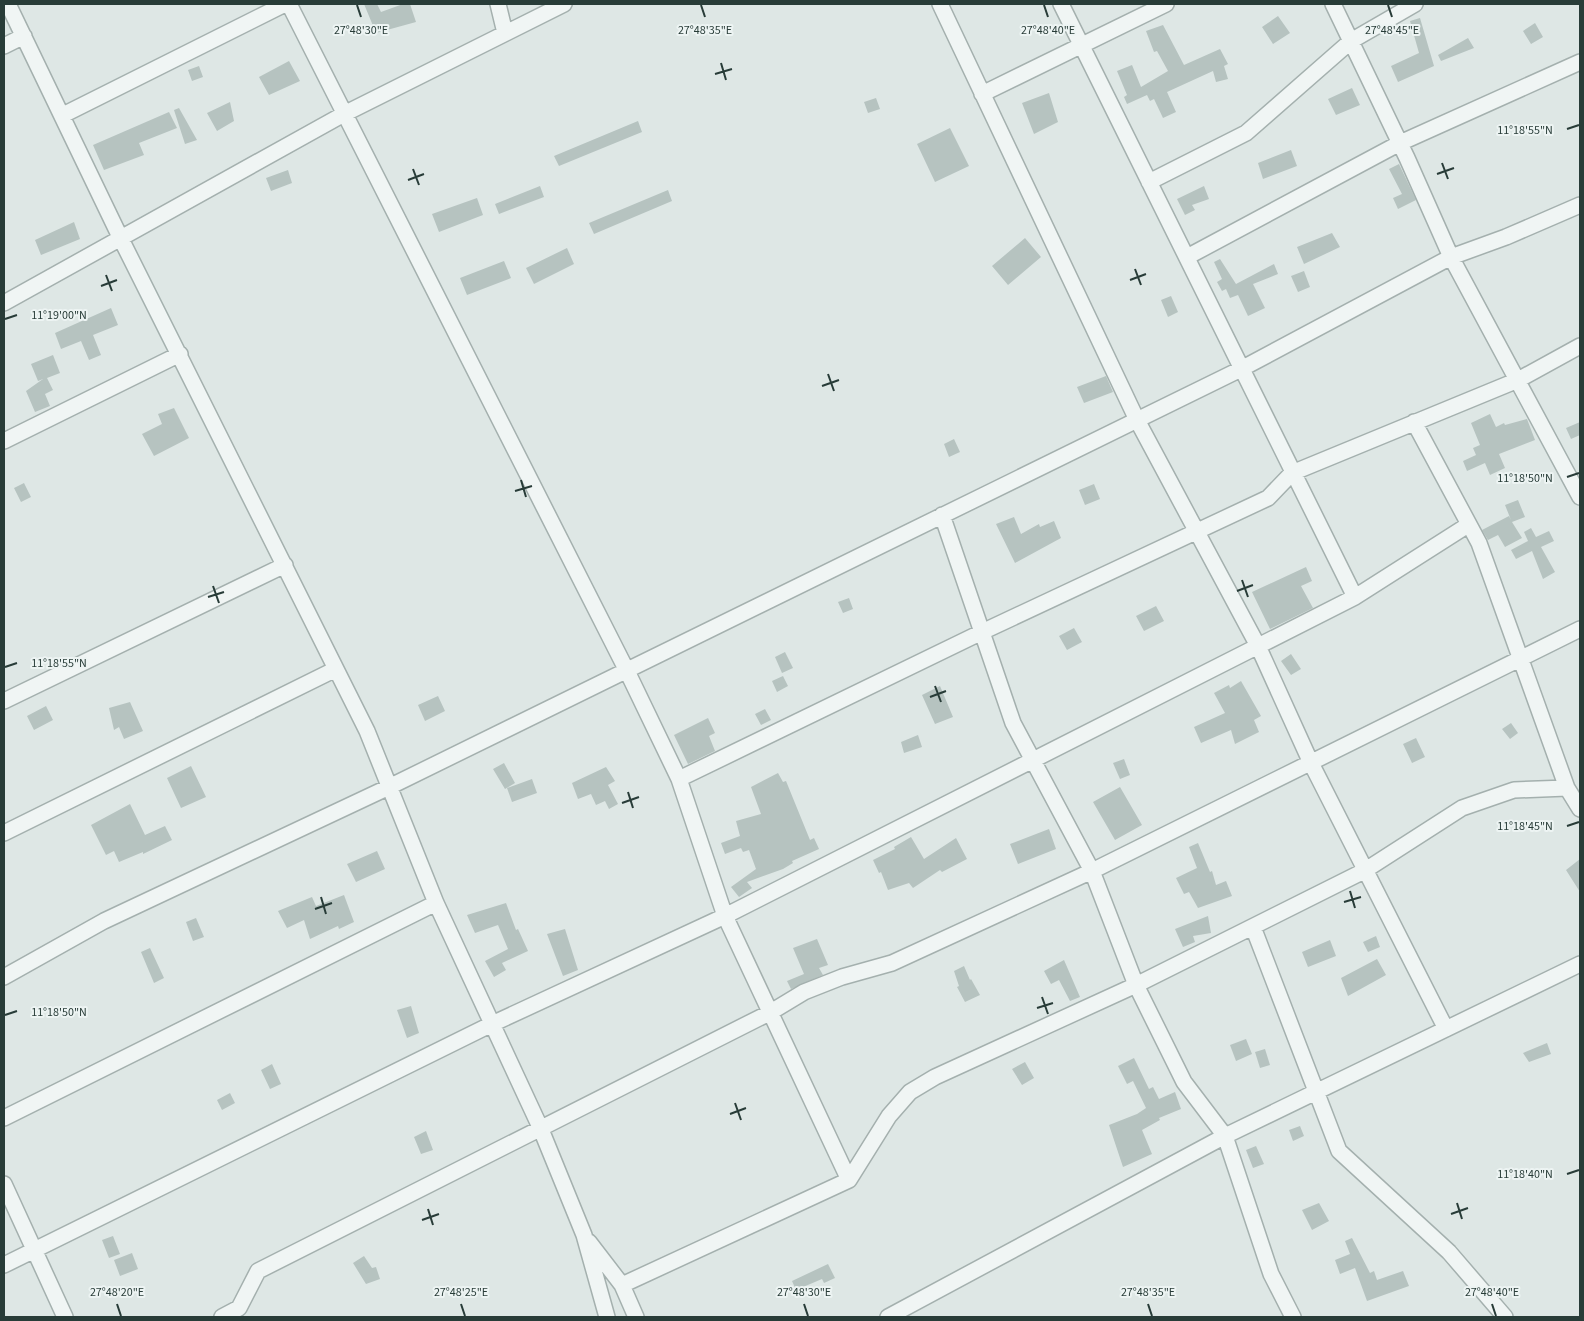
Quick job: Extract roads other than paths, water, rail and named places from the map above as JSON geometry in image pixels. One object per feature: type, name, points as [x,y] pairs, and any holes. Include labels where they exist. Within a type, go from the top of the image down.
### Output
[{"type":"street","points":[[8,4],[122,239],[367,731],[436,903],[540,1127],[584,1235],[607,1317]]},
{"type":"street","points":[[63,115],[285,4]]},
{"type":"street","points":[[289,4],[627,670],[679,779],[725,916],[849,1180]]},
{"type":"street","points":[[498,4],[505,33]]},
{"type":"street","points":[[4,303],[344,114],[564,4]]},
{"type":"street","points":[[940,4],[1137,420],[1258,646],[1311,763],[1446,1029]]},
{"type":"street","points":[[1061,4],[1355,597]]},
{"type":"street","points":[[982,94],[1166,4]]},
{"type":"street","points":[[1333,4],[1400,143],[1451,256],[1580,497]]},
{"type":"street","points":[[1149,182],[1246,134],[1351,42],[1415,4]]},
{"type":"street","points":[[4,46],[24,36]]},
{"type":"street","points":[[1187,257],[1400,143],[1580,62]]},
{"type":"street","points":[[4,976],[104,922],[389,787],[1241,369],[1451,256],[1506,237],[1580,205]]},
{"type":"street","points":[[679,779],[982,632],[1268,498],[1292,473],[1518,380],[1580,346]]},
{"type":"street","points":[[4,441],[180,354]]},
{"type":"street","points":[[1414,422],[1479,543],[1568,788],[1580,809]]},
{"type":"street","points":[[942,515],[1013,723],[1092,871],[1136,985],[1184,1082],[1225,1136],[1271,1274],[1293,1317]]},
{"type":"street","points":[[4,1266],[492,1024],[725,916],[1355,597],[1468,525]]},
{"type":"street","points":[[4,701],[285,565]]},
{"type":"street","points":[[222,1317],[239,1308],[258,1271],[771,1012],[804,992],[842,977],[892,963],[1092,871],[1580,629]]},
{"type":"street","points":[[4,833],[336,669]]},
{"type":"street","points":[[622,1285],[849,1180],[889,1116],[910,1092],[935,1077],[1136,985],[1364,870],[1462,808],[1514,790],[1568,788]]},
{"type":"street","points":[[4,1118],[436,903]]},
{"type":"street","points":[[1252,926],[1339,1151],[1449,1252],[1505,1317]]},
{"type":"street","points":[[888,1317],[1225,1136],[1580,964]]},
{"type":"street","points":[[4,1184],[65,1317]]},
{"type":"street","points":[[584,1235],[622,1285],[636,1317]]}]
